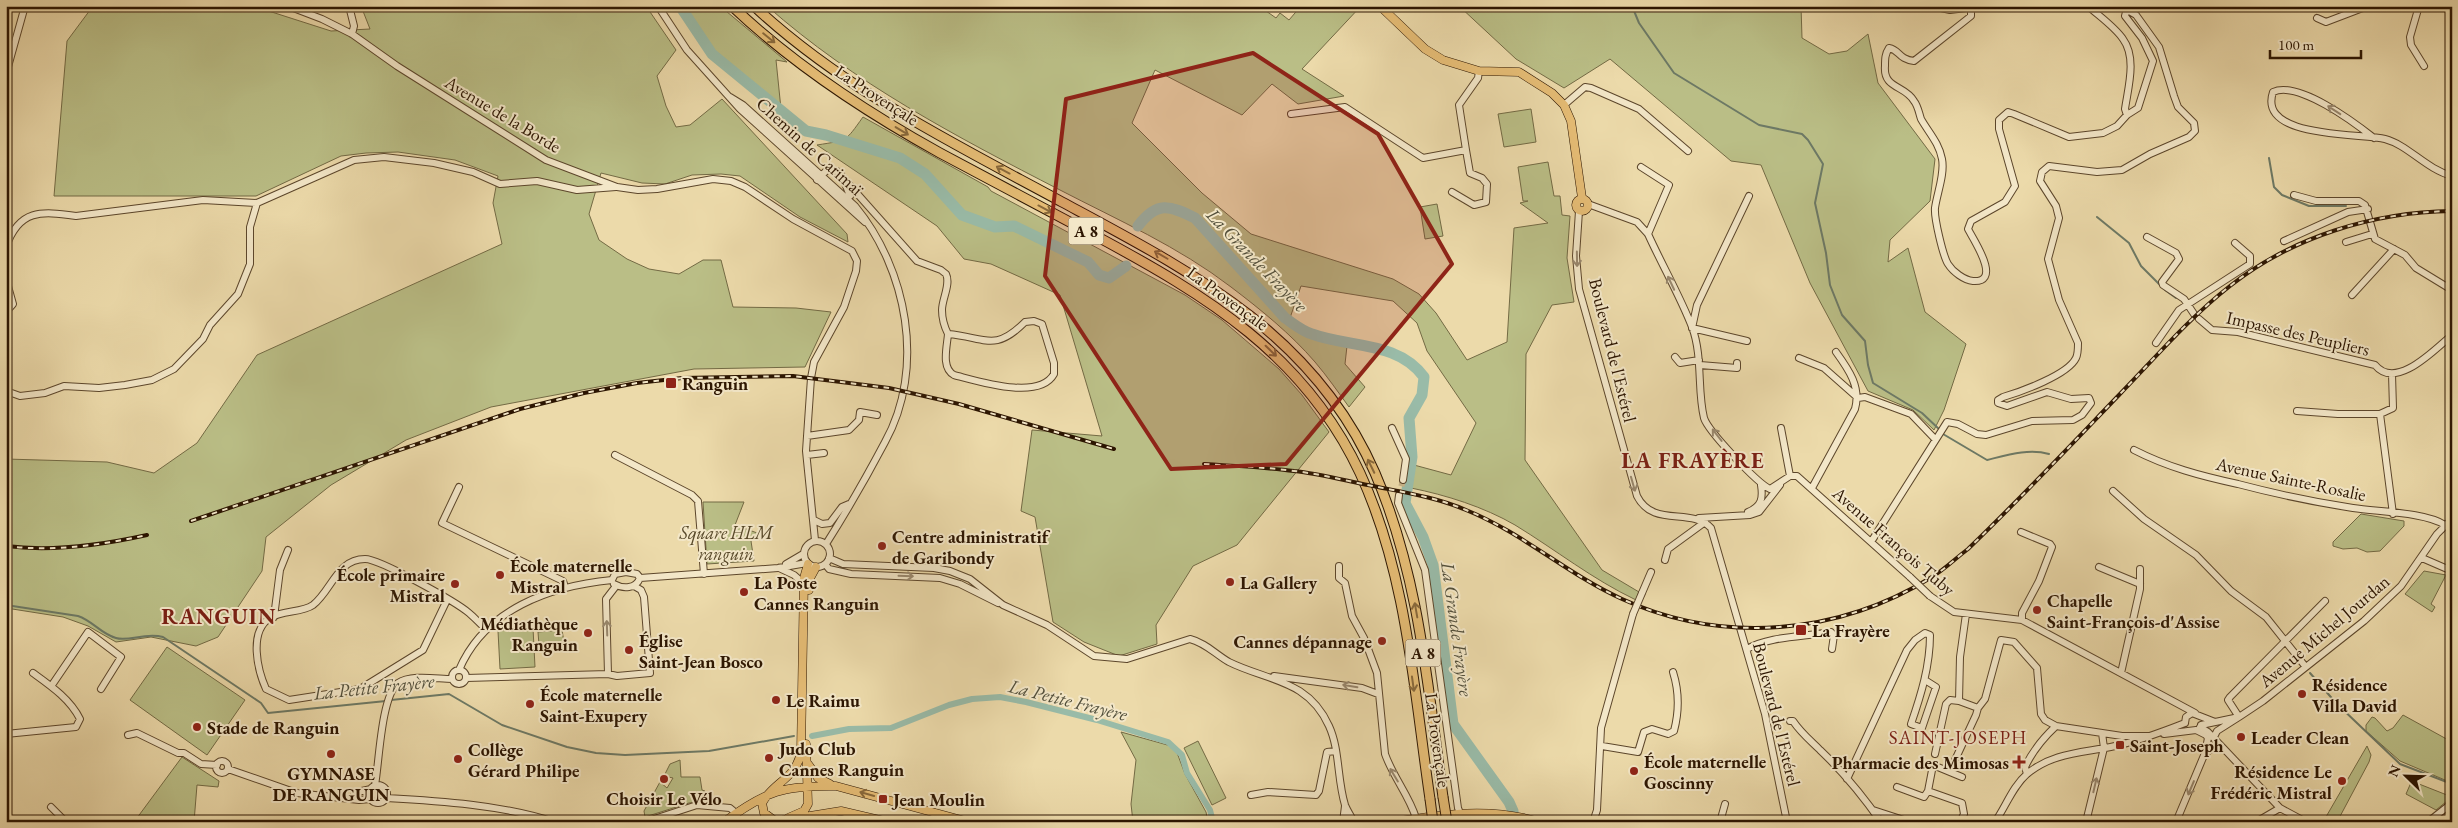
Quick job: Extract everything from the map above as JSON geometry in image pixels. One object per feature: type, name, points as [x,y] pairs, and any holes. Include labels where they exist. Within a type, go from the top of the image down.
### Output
[{"type":"highway","name":"La Provençale","points":[[732,6],[826,82],[884,120],[1150,266],[1212,303],[1260,340],[1302,383],[1319,404],[1350,454],[1370,496],[1383,536],[1402,615],[1433,822]]},
{"type":"highway","name":"La Provençale","points":[[754,6],[831,69],[892,108],[947,140],[1156,253],[1206,283],[1271,331],[1310,371],[1331,396],[1360,443],[1382,491],[1401,546],[1416,609],[1446,822]]},
{"type":"main road","points":[[1380,6],[1434,55],[1455,65],[1479,71],[1518,72],[1538,82],[1564,105],[1571,121],[1585,201],[1576,203],[1579,211]]},
{"type":"main road","points":[[724,822],[769,793],[793,772],[800,758],[804,584],[810,565]]},
{"type":"main road","points":[[788,818],[806,808],[810,565]]},
{"type":"main road","points":[[807,762],[818,778],[836,786],[969,822]]},
{"type":"main road","points":[[836,786],[807,786],[769,793],[762,803],[762,808],[767,817],[774,821],[841,811],[888,822]]},
{"type":"main road","points":[[1446,822],[1462,818],[1499,814],[1539,822]]},
{"type":"main road","points":[[1394,822],[1416,818],[1462,818],[1511,822]]},
{"type":"street","points":[[6,74],[25,6]]},
{"type":"street","name":"Avenue de la Borde","points":[[288,6],[322,19],[352,34],[397,66],[536,156],[618,187],[638,190],[657,189],[713,179],[731,181],[745,187],[800,222],[852,251],[857,261],[856,271],[844,307],[814,362],[810,378],[807,436]]},
{"type":"street","points":[[349,6],[354,26],[352,34]]},
{"type":"street","name":"Chemin de Carimaï","points":[[658,6],[687,50],[740,109],[819,177],[865,222]]},
{"type":"street","points":[[1871,542],[1942,427],[1947,422],[1958,424],[1977,434],[1986,435],[2032,421],[2073,420],[2088,408],[2091,403],[2089,398],[2071,399],[2047,392],[2007,406],[1998,403],[2003,397],[2062,372],[2076,359],[2078,349],[2078,343],[2059,300],[2048,259],[2059,218],[2056,206],[2040,181],[2042,172],[2049,166],[2097,172],[2122,170],[2150,154],[2189,138],[2195,131],[2194,123],[2178,107],[2159,47],[2136,15],[2129,11],[2126,12],[2125,16],[2142,38],[2153,61],[2138,108],[2134,113],[2127,115],[2118,126],[2103,133],[2070,137],[2008,112],[2003,115],[1999,120],[1999,129],[2015,186],[2005,202],[1971,220],[1968,229],[1987,267],[1986,274],[1981,279],[1974,281],[1962,278],[1948,264],[1935,210],[1943,161],[1935,138],[1922,119],[1914,100],[1900,88],[1892,86],[1886,79],[1885,72],[1886,53],[1889,48],[1894,49],[1906,60],[1914,61],[1971,16],[1973,7],[1950,10],[1932,6]]},
{"type":"street","points":[[2088,6],[2124,39],[2129,52],[2131,66],[2125,109],[2127,115]]},
{"type":"street","points":[[2317,18],[2326,22],[2368,6]]},
{"type":"street","points":[[2418,6],[2410,37],[2411,45],[2424,66]]},
{"type":"street","points":[[1452,192],[1474,204],[1486,202],[1487,184],[1482,178],[1470,173],[1459,105],[1478,78],[1479,71]]},
{"type":"street","points":[[1564,105],[1585,87],[1591,88],[1639,109],[1688,151]]},
{"type":"street","points":[[2374,138],[2319,100],[2287,91],[2273,92],[2271,98],[2276,114],[2285,122],[2309,130],[2392,142],[2438,171],[2452,176]]},
{"type":"street","points":[[1290,114],[1345,106],[1423,158],[1466,150]]},
{"type":"street","points":[[6,247],[12,230],[26,217],[56,214],[76,216],[203,200],[257,204],[354,160],[384,157],[434,163],[473,172],[500,184],[537,181],[576,190],[618,187]]},
{"type":"street","points":[[1641,168],[1666,180],[1669,185],[1648,234]]},
{"type":"street","points":[[819,177],[832,169],[839,172],[917,261],[941,270],[948,277],[942,309],[943,324],[948,334],[946,366],[949,372],[954,375],[1028,388],[1046,383],[1054,374],[1054,363],[1042,324],[1034,321],[1024,322],[1011,336],[997,341],[948,334]]},
{"type":"street","points":[[839,172],[850,199]]},
{"type":"street","name":"Chemin de Carimaï","points":[[819,177],[850,199],[863,216],[887,259],[898,286],[904,316],[907,361],[901,398],[886,442],[826,544]]},
{"type":"street","points":[[850,199],[855,192],[861,196]]},
{"type":"street","points":[[2294,195],[2316,201],[2358,202],[2368,209],[2372,234],[2375,239],[2405,255],[2416,268],[2452,290]]},
{"type":"street","points":[[1692,328],[1697,305],[1749,196]]},
{"type":"street","points":[[1585,201],[1637,222],[1648,234],[1692,328],[1699,363],[1704,419],[1726,448],[1761,485],[1770,489],[1781,484],[1790,476],[1780,428]]},
{"type":"street","points":[[6,391],[20,396],[45,393],[64,386],[99,388],[125,385],[152,380],[174,369],[203,339],[210,325],[238,294],[250,264],[250,227],[257,204]]},
{"type":"street","points":[[2284,241],[2348,212],[2368,209]]},
{"type":"street","name":"Boulevard de l'Estérel","points":[[1579,211],[1576,256],[1579,289],[1636,496],[1642,506],[1660,515],[1706,522],[1711,528],[1765,714],[1787,822]]},
{"type":"street","points":[[2346,242],[2372,234]]},
{"type":"street","points":[[2148,237],[2176,253],[2179,260],[2162,282],[2184,299],[2194,314]]},
{"type":"street","points":[[2156,343],[2179,310],[2250,264],[2250,256],[2235,243]]},
{"type":"street","points":[[2352,295],[2394,249]]},
{"type":"street","points":[[6,279],[12,304],[6,312]]},
{"type":"street","name":"Impasse des Peupliers","points":[[2199,319],[2212,330],[2238,332],[2375,366],[2382,372],[2392,374]]},
{"type":"street","points":[[1692,328],[1747,341]]},
{"type":"street","points":[[2297,411],[2338,414],[2380,414],[2393,408],[2392,374],[2399,373],[2413,366],[2452,335]]},
{"type":"street","points":[[1812,488],[1858,398],[1852,374],[1836,352]]},
{"type":"street","points":[[1676,357],[1680,363]]},
{"type":"street","points":[[1799,358],[1824,368],[1858,398],[1865,397],[1911,414],[1937,437]]},
{"type":"street","points":[[1671,364],[1699,363],[1737,368],[1738,363]]},
{"type":"street","points":[[815,540],[807,436],[849,430],[859,420],[860,412],[877,415]]},
{"type":"street","points":[[2380,414],[2393,514]]},
{"type":"street","points":[[1392,428],[1406,459],[1403,480]]},
{"type":"street","name":"Avenue Sainte-Rosalie","points":[[2134,450],[2191,474],[2304,500],[2393,514],[2434,518],[2445,525]]},
{"type":"street","points":[[807,455],[824,453]]},
{"type":"street","points":[[616,455],[692,494],[698,501],[704,574]]},
{"type":"street","name":"Avenue François Tuby","points":[[1790,476],[1797,476],[1812,488],[1930,596],[1947,608],[1966,614],[2022,620],[2172,701],[2197,724]]},
{"type":"street","name":"Boulevard de l'Estérel","points":[[1687,518],[1714,518],[1759,512],[1781,484]]},
{"type":"street","name":"Boulevard de l'Estérel","points":[[1737,515],[1754,510],[1760,504],[1763,497],[1761,485]]},
{"type":"street","points":[[459,487],[442,523],[563,581],[565,587]]},
{"type":"street","points":[[2113,491],[2144,519],[2196,555],[2230,591],[2266,617],[2305,666]]},
{"type":"street","points":[[1399,494],[1398,503],[1425,570],[1462,818]]},
{"type":"street","name":"Chemin de Carimaï","points":[[814,520],[822,524],[830,522],[842,507],[849,504]]},
{"type":"street","points":[[1711,528],[1714,518]]},
{"type":"street","name":"Avenue Michel Jourdan","points":[[1995,822],[2018,783],[2043,762],[2197,724],[2218,723],[2240,716],[2263,701],[2384,604],[2401,586],[2445,525],[2452,519]]},
{"type":"street","points":[[1664,560],[1668,549],[1706,522]]},
{"type":"street","points":[[2021,532],[2050,544],[2052,547],[2039,581],[2022,613],[2022,620]]},
{"type":"street","points":[[778,568],[803,554],[808,544],[815,540],[826,544],[830,551],[829,558],[825,564]]},
{"type":"street","points":[[274,617],[280,570],[288,550]]},
{"type":"street","points":[[803,554],[810,565]]},
{"type":"street","points":[[829,558],[842,564],[934,568],[950,571],[970,579],[1003,605]]},
{"type":"street","points":[[2422,558],[2452,571]]},
{"type":"street","points":[[447,600],[423,650],[360,689],[289,700],[266,689],[261,673],[257,646],[258,636],[269,619],[311,606],[323,595],[342,568],[355,559],[368,559],[382,564],[447,600],[468,613],[486,629]]},
{"type":"street","points":[[634,586],[640,578],[825,564]]},
{"type":"street","points":[[825,564],[829,569],[851,574],[940,578],[960,584],[1047,625],[1094,656],[1127,658],[1190,639],[1200,642],[1229,661],[1269,676],[1301,692],[1317,707],[1329,726],[1336,751],[1345,804],[1343,822]]},
{"type":"street","points":[[1339,566],[1338,578],[1345,583],[1352,616],[1373,659],[1377,673],[1385,754],[1389,765],[1412,804],[1416,818]]},
{"type":"street","points":[[2099,567],[2140,584]]},
{"type":"street","points":[[778,568],[794,575],[804,584]]},
{"type":"street","points":[[2121,673],[2140,584],[2140,569]]},
{"type":"street","points":[[612,580],[615,574],[626,572],[637,574],[640,578]]},
{"type":"street","points":[[1594,822],[1597,810],[1602,746],[1601,728],[1604,714],[1633,614],[1651,572]]},
{"type":"street","points":[[612,580],[565,587],[535,597],[486,629],[472,644],[459,670],[453,673],[452,679],[456,684],[460,685],[466,678],[608,674],[617,676],[650,673],[644,597],[641,590],[634,586],[616,586]]},
{"type":"street","points":[[612,580],[616,586]]},
{"type":"street","points":[[608,674],[606,599],[616,586]]},
{"type":"street","points":[[2216,741],[2214,737],[2218,731],[2240,716],[2228,700],[2230,697],[2325,601]]},
{"type":"street","points":[[1959,701],[1960,658],[1966,614]]},
{"type":"street","points":[[52,685],[88,632],[121,657],[101,689]]},
{"type":"street","points":[[1746,649],[1758,642],[1803,638],[1831,632],[1834,635],[1832,649]]},
{"type":"street","points":[[1847,780],[1907,650],[1924,632],[1930,635],[1925,680],[1911,724],[1922,728],[1936,687],[1925,680]]},
{"type":"street","points":[[1955,760],[1978,708],[1985,699],[2002,640],[2014,642],[2037,668],[2040,677],[2041,714],[2045,720],[2056,726],[2122,736],[2150,736]]},
{"type":"street","points":[[459,670],[463,672],[466,678]]},
{"type":"street","points":[[1602,746],[1638,752],[1644,732],[1652,729],[1668,734],[1674,731],[1678,704],[1677,683],[1674,672]]},
{"type":"street","points":[[6,734],[76,727],[80,720],[75,710],[52,685],[33,673]]},
{"type":"street","points":[[1269,676],[1321,681],[1362,688],[1378,694]]},
{"type":"street","points":[[371,800],[369,794],[373,787],[387,706],[391,694],[398,683],[412,679],[452,679]]},
{"type":"street","points":[[1935,754],[1946,704],[1950,700],[1959,701],[1978,708]]},
{"type":"street","points":[[2172,701],[2180,709],[2185,721],[2197,724],[2216,741],[2280,808],[2306,822]]},
{"type":"street","name":"Avenue Michel Jourdan","points":[[2158,734],[2185,721],[2190,714],[2197,724]]},
{"type":"street","points":[[1790,721],[1793,721],[1806,739],[1819,749],[1847,780],[1881,822]]},
{"type":"street","points":[[2176,822],[2205,754],[2208,738],[2197,724]]},
{"type":"street","name":"Avenue Michel Jourdan","points":[[2027,774],[2025,767],[2033,752],[2040,741],[2056,726]]},
{"type":"street","points":[[128,735],[137,733],[178,753],[184,752],[201,764],[216,765],[220,773],[228,769],[248,778],[298,793],[371,800],[380,803],[386,798],[454,804],[524,814],[554,822]]},
{"type":"street","points":[[2086,822],[2104,748],[2102,733]]},
{"type":"street","points":[[2205,754],[2213,748],[2223,750]]},
{"type":"street","points":[[1251,795],[1268,792],[1316,795],[1319,790],[1327,752],[1336,751]]},
{"type":"street","points":[[1897,787],[1924,797],[1928,791],[1933,764],[1962,777]]},
{"type":"street","points":[[352,798],[357,792],[373,787],[385,788],[386,798]]},
{"type":"street","points":[[1928,791],[1962,803],[1964,814],[1960,822]]},
{"type":"street","points":[[2428,822],[2452,803]]},
{"type":"street","points":[[1345,804],[1354,822]]},
{"type":"street","points":[[1720,822],[1725,804]]},
{"type":"street","points":[[645,822],[697,805],[730,808],[736,813]]},
{"type":"street","points":[[51,807],[66,822]]},
{"type":"street","points":[[2256,822],[2280,808]]},
{"type":"street","points":[[1873,810],[1910,822]]},
{"type":"highlighted area","points":[[1253,53],[1378,134],[1452,264],[1286,464],[1171,469],[1045,276],[1066,99]]},
{"type":"green space","points":[[93,6],[253,6],[331,31],[370,29],[361,6],[646,6],[676,50],[657,76],[666,106],[676,127],[690,125],[722,99],[847,234],[848,242],[800,217],[740,176],[721,174],[692,175],[665,184],[642,183],[601,173],[589,214],[599,240],[627,259],[649,269],[679,274],[703,260],[721,260],[733,307],[796,308],[831,312],[805,367],[694,369],[491,407],[406,440],[331,485],[266,537],[262,571],[218,637],[196,646],[151,637],[116,642],[88,626],[63,617],[6,608],[6,459],[107,462],[154,473],[197,443],[257,355],[502,244],[493,203],[498,176],[455,160],[398,152],[341,156],[256,196],[54,196],[67,41]]},
{"type":"green space","points":[[683,6],[720,6],[787,62],[776,60],[781,109],[710,46]]},
{"type":"green space","points":[[767,6],[1259,6],[1276,18],[1280,13],[1289,20],[1301,6],[1361,6],[1302,69],[1344,96],[1298,104],[1272,84],[1242,115],[1155,70],[1132,123],[1202,193],[1251,234],[1393,279],[1419,294],[1436,313],[1467,360],[1507,342],[1514,228],[1548,223],[1520,203],[1528,201],[1523,201],[1518,167],[1548,162],[1554,196],[1560,196],[1562,215],[1570,216],[1567,258],[1574,302],[1552,305],[1526,354],[1525,460],[1602,570],[1639,592],[1636,600],[1604,583],[1515,525],[1491,513],[1464,502],[1411,488],[1414,465],[1451,475],[1476,423],[1427,351],[1417,323],[1393,301],[1301,286],[1290,318],[1303,329],[1347,346],[1345,364],[1365,387],[1349,407],[1319,367],[1286,332],[1211,273],[1148,235],[983,150],[908,107],[835,60]]},
{"type":"green space","points":[[1459,6],[1801,6],[1802,38],[1829,54],[1847,51],[1868,34],[1878,83],[1935,159],[1930,201],[1890,240],[1888,262],[1908,248],[1925,312],[1966,344],[1944,410],[1934,430],[1913,410],[1868,391],[1810,283],[1761,165],[1731,161],[1610,59],[1564,88],[1516,59]]},
{"type":"green space","points":[[1531,109],[1536,142],[1504,147],[1498,114]]},
{"type":"green space","points":[[863,117],[988,187],[991,191],[1185,295],[1222,320],[1279,369],[1302,395],[1329,432],[1237,545],[1193,566],[1156,625],[1157,644],[1119,656],[1084,642],[1053,622],[1035,517],[1021,511],[1032,430],[1102,436],[1060,295],[991,264],[964,259],[937,226],[817,145],[840,141],[849,136]]},
{"type":"green space","points":[[1437,204],[1443,236],[1425,239],[1420,207]]},
{"type":"green space","name":"Square HLM ranguin","points":[[703,502],[744,502],[735,525],[760,534],[751,541],[754,561],[707,564]]},
{"type":"green space","points":[[2361,514],[2404,521],[2404,526],[2380,551],[2367,552],[2357,548],[2343,549],[2333,546],[2333,542]]},
{"type":"green space","points":[[2424,571],[2446,575],[2431,604],[2435,607],[2432,612],[2405,594]]},
{"type":"green space","points":[[533,628],[535,667],[500,669],[498,631]]},
{"type":"green space","points":[[562,630],[564,642],[539,645],[538,632]]},
{"type":"green space","name":"Stade de Ranguin","points":[[167,647],[245,700],[207,755],[130,700]]},
{"type":"green space","points":[[2403,715],[2452,742],[2452,783],[2400,761],[2366,731],[2366,725],[2372,717],[2387,731],[2393,728]]},
{"type":"green space","points":[[1121,732],[1171,746],[1176,750],[1185,774],[1206,812],[1208,822],[1133,822],[1131,804],[1136,760]]},
{"type":"green space","points":[[1198,741],[1226,798],[1212,805],[1184,748]]},
{"type":"green space","points":[[2367,746],[2371,755],[2369,762],[2337,822],[2323,822]]},
{"type":"green space","points":[[182,757],[219,781],[218,787],[197,785],[194,822],[134,822]]},
{"type":"green space","points":[[680,760],[681,777],[700,777],[706,801],[689,803],[645,817],[644,811],[660,782],[667,788],[673,778],[664,776],[670,764]]},
{"type":"green space","points":[[2413,778],[2415,778],[2414,782],[2452,797],[2436,810],[2406,794]]},
{"type":"waterway","name":"La Grande Frayère","points":[[680,6],[712,54],[806,131],[826,135],[900,158],[925,174],[962,215],[995,227],[1014,226],[1088,262],[1099,275],[1109,278],[1126,266]]},
{"type":"waterway","points":[[1632,6],[1639,23],[1674,73],[1759,125],[1802,134],[1808,140],[1823,164],[1815,203],[1826,253],[1830,285],[1842,315],[1865,341],[1868,365],[1873,383],[1922,413],[1940,430]]},
{"type":"waterway","points":[[2269,158],[2274,187],[2282,195],[2309,206],[2346,206]]},
{"type":"waterway","name":"La Grande Frayère","points":[[1138,226],[1151,212],[1164,208],[1178,210],[1195,218],[1285,318],[1295,325],[1308,333],[1387,351],[1413,365],[1424,377],[1422,395],[1409,418],[1412,457],[1405,503],[1423,537],[1433,565],[1453,724],[1509,802],[1513,811]]},
{"type":"waterway","points":[[2097,217],[2129,243],[2141,266],[2160,285]]},
{"type":"waterway","points":[[2165,290],[2176,298]]},
{"type":"waterway","points":[[1943,434],[1987,460],[2026,452],[2049,454]]},
{"type":"waterway","name":"La Petite Frayère","points":[[6,605],[78,616],[106,634],[116,638],[163,637],[261,703],[268,713],[386,701]]},
{"type":"waterway","points":[[2310,673],[2336,703],[2400,764],[2452,784]]},
{"type":"waterway","name":"La Petite Frayère","points":[[391,700],[449,694],[502,725],[567,747],[596,753],[625,755],[709,751],[794,736]]},
{"type":"waterway","name":"La Petite Frayère","points":[[812,736],[849,729],[891,728],[949,705],[972,699],[1000,697],[1026,702],[1097,720],[1168,742],[1182,755],[1187,773],[1210,810],[1213,822]]},
{"type":"tunnel","points":[[1399,495],[1403,480]]},
{"type":"railway","points":[[1204,464],[1305,472],[1445,502],[1487,519],[1507,530],[1602,589],[1660,614],[1700,623],[1740,628],[1780,627],[1819,622],[1858,611],[1896,596],[1932,577],[1946,567],[1968,549],[2006,511],[2186,325],[2215,298],[2254,269],[2280,254],[2335,230],[2393,216],[2422,212],[2452,211]]},
{"type":"railway","points":[[191,521],[520,409],[584,393],[637,383],[682,378],[793,376],[889,388],[959,404],[1114,449]]},
{"type":"railway","points":[[6,546],[59,548],[113,542],[147,535]]},
{"type":"place","name":"Ranguin","points":[[671,383]]},
{"type":"place","name":"Centre administratif de Garibondy","points":[[882,546]]},
{"type":"place","name":"École maternelle Mistral","points":[[500,575]]},
{"type":"place","name":"La Gallery","points":[[1230,582]]},
{"type":"place","name":"École primaire Mistral","points":[[455,584]]},
{"type":"place","name":"La Poste Cannes Ranguin","points":[[744,592]]},
{"type":"place","name":"Chapelle Saint-François-d'Assise","points":[[2037,610]]},
{"type":"place","name":"La Frayère","points":[[1801,630]]},
{"type":"place","name":"Médiathèque Ranguin","points":[[588,633]]},
{"type":"place","name":"Cannes dépannage","points":[[1382,641]]},
{"type":"place","name":"Église Saint-Jean Bosco","points":[[629,650]]},
{"type":"place","name":"Résidence Villa David","points":[[2302,694]]},
{"type":"place","name":"Le Raimu","points":[[776,700]]},
{"type":"place","name":"École maternelle Saint-Exupery","points":[[530,704]]},
{"type":"place","name":"Stade de Ranguin","points":[[197,727]]},
{"type":"place","name":"Leader Clean","points":[[2241,737]]},
{"type":"place","name":"Saint-Joseph","points":[[2120,745]]},
{"type":"place","name":"GYMNASE DE RANGUIN","points":[[331,754]]},
{"type":"place","name":"Judo Club Cannes Ranguin","points":[[769,758]]},
{"type":"place","name":"Collège Gérard Philipe","points":[[458,759]]},
{"type":"place","name":"Pharmacie des Mimosas","points":[[2019,762]]},
{"type":"place","name":"École maternelle Goscinny","points":[[1634,771]]},
{"type":"place","name":"Choisir Le Vélo","points":[[664,779]]},
{"type":"place","name":"Résidence Le Frédéric Mistral","points":[[2342,781]]},
{"type":"place","name":"Jean Moulin","points":[[883,799]]},
{"type":"district","name":"LA FRAYÈRE","points":[[1693,460]]},
{"type":"district","name":"RANGUIN","points":[[219,616]]},
{"type":"district","name":"SAINT-JOSEPH","points":[[1958,737]]}]
